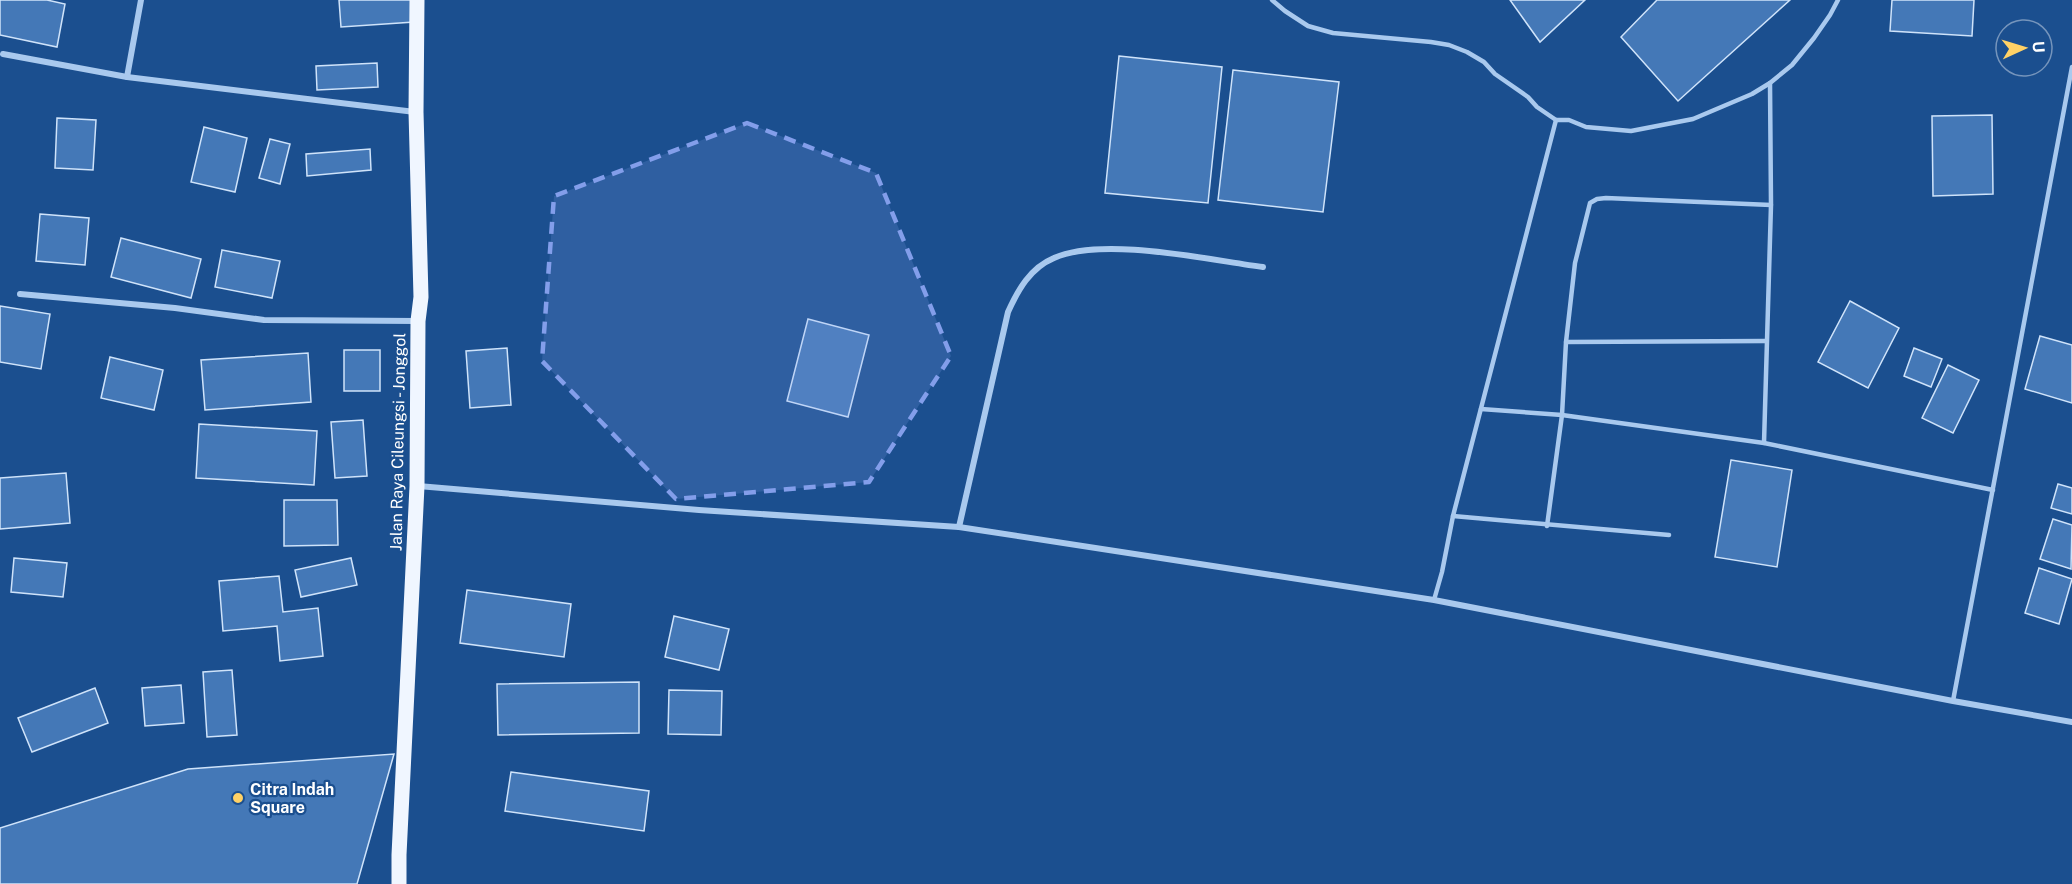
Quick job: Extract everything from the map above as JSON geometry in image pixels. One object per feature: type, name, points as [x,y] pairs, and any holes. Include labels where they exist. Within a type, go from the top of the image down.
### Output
[{"type":"main road","name":"Jalan Raya Cileungsi - Jonggol","points":[[399,884],[417,486],[418,321],[421,297],[417,0]]},
{"type":"street","points":[[127,76],[141,0]]},
{"type":"street","points":[[3,54],[127,76],[417,112]]},
{"type":"street","points":[[959,527],[1008,312],[1020,287],[1036,269],[1053,258],[1076,250],[1135,250],[1263,267]]},
{"type":"street","points":[[20,294],[175,308],[264,320],[418,321]]},
{"type":"street","points":[[417,486],[699,510],[959,527],[1434,600],[2072,722]]},
{"type":"lane","points":[[1272,0],[1284,11],[1308,26],[1333,33],[1431,42],[1467,52],[1484,62],[1495,74],[1556,120],[1569,120],[1586,127],[1631,131],[1693,119],[1752,94],[1770,83],[1792,65],[1814,38],[1838,0]]},
{"type":"lane","points":[[1953,701],[2072,68]]},
{"type":"lane","points":[[1764,443],[1771,205],[1770,83]]},
{"type":"lane","points":[[1434,600],[1453,516],[1556,120]]},
{"type":"lane","points":[[1547,526],[1562,415],[1566,342],[1575,263],[1590,203],[1606,198],[1771,205]]},
{"type":"lane","points":[[1566,342],[1766,342]]},
{"type":"lane","points":[[1481,409],[1562,415],[1764,443],[1993,490]]},
{"type":"lane","points":[[1453,516],[1669,535]]},
{"type":"highlighted area","points":[[747,123],[876,173],[951,356],[869,482],[676,499],[542,361],[554,196]]},
{"type":"building","points":[[0,0],[47,0],[65,4],[57,47],[0,35]]},
{"type":"building","points":[[339,0],[412,0],[414,22],[341,27]]},
{"type":"building","points":[[1510,0],[1585,0],[1540,42]]},
{"type":"building","points":[[1657,0],[1790,0],[1678,101],[1621,37]]},
{"type":"building","points":[[1892,0],[1974,0],[1972,36],[1890,31]]},
{"type":"building","points":[[1119,56],[1222,67],[1208,203],[1105,193]]},
{"type":"building","points":[[377,63],[378,87],[317,90],[316,66]]},
{"type":"building","points":[[1233,70],[1339,82],[1323,212],[1218,200]]},
{"type":"building","points":[[1992,115],[1993,194],[1933,196],[1932,116]]},
{"type":"building","points":[[57,118],[96,120],[93,170],[55,168]]},
{"type":"building","points":[[204,127],[247,138],[235,192],[191,182]]},
{"type":"building","points":[[270,139],[290,144],[280,184],[259,178]]},
{"type":"building","points":[[370,149],[371,170],[307,176],[306,154]]},
{"type":"building","points":[[40,214],[89,218],[85,265],[36,261]]},
{"type":"building","points":[[121,238],[201,259],[191,298],[111,277]]},
{"type":"building","points":[[222,250],[280,261],[272,298],[215,287]]},
{"type":"building","points":[[1850,301],[1899,328],[1868,388],[1818,362]]},
{"type":"building","points":[[0,306],[50,314],[41,369],[0,362]]},
{"type":"building","points":[[808,319],[869,335],[848,417],[787,401]]},
{"type":"building","points":[[2040,336],[2072,345],[2072,403],[2025,389]]},
{"type":"building","points":[[507,348],[511,405],[470,408],[466,351]]},
{"type":"building","points":[[1914,348],[1942,359],[1931,387],[1904,376]]},
{"type":"building","points":[[344,350],[380,350],[380,391],[344,391]]},
{"type":"building","points":[[308,353],[311,402],[205,410],[201,360]]},
{"type":"building","points":[[110,357],[163,370],[154,410],[101,398]]},
{"type":"building","points":[[1948,365],[1979,380],[1953,433],[1922,418]]},
{"type":"building","points":[[363,420],[367,476],[335,478],[331,422]]},
{"type":"building","points":[[199,424],[317,431],[314,485],[196,478]]},
{"type":"building","points":[[1731,460],[1792,470],[1777,567],[1715,557]]},
{"type":"building","points":[[66,473],[70,523],[0,529],[0,478]]},
{"type":"building","points":[[2058,484],[2072,488],[2072,514],[2051,508]]},
{"type":"building","points":[[284,500],[337,500],[338,545],[284,546]]},
{"type":"building","points":[[2053,519],[2072,525],[2071,569],[2040,559]]},
{"type":"building","points":[[14,558],[67,563],[63,597],[11,592]]},
{"type":"building","points":[[351,558],[357,585],[301,597],[295,570]]},
{"type":"building","points":[[2039,568],[2072,579],[2059,624],[2025,613]]},
{"type":"building","points":[[279,576],[283,612],[318,608],[323,656],[280,661],[277,626],[223,631],[219,581]]},
{"type":"building","points":[[467,590],[571,604],[564,657],[460,643]]},
{"type":"building","points":[[674,616],[729,629],[719,670],[665,657]]},
{"type":"building","points":[[232,670],[237,735],[207,737],[203,672]]},
{"type":"building","points":[[639,682],[639,733],[498,735],[497,684]]},
{"type":"building","points":[[181,685],[184,723],[145,726],[142,688]]},
{"type":"building","points":[[95,688],[108,723],[32,752],[18,718]]},
{"type":"building","points":[[669,690],[722,691],[721,735],[668,734]]},
{"type":"building","name":"Citra Indah Square","points":[[394,754],[357,884],[0,884],[0,828],[188,769]]},
{"type":"building","points":[[511,772],[649,791],[644,831],[505,811]]},
{"type":"place","name":"Citra Indah Square","points":[[238,798]]}]
